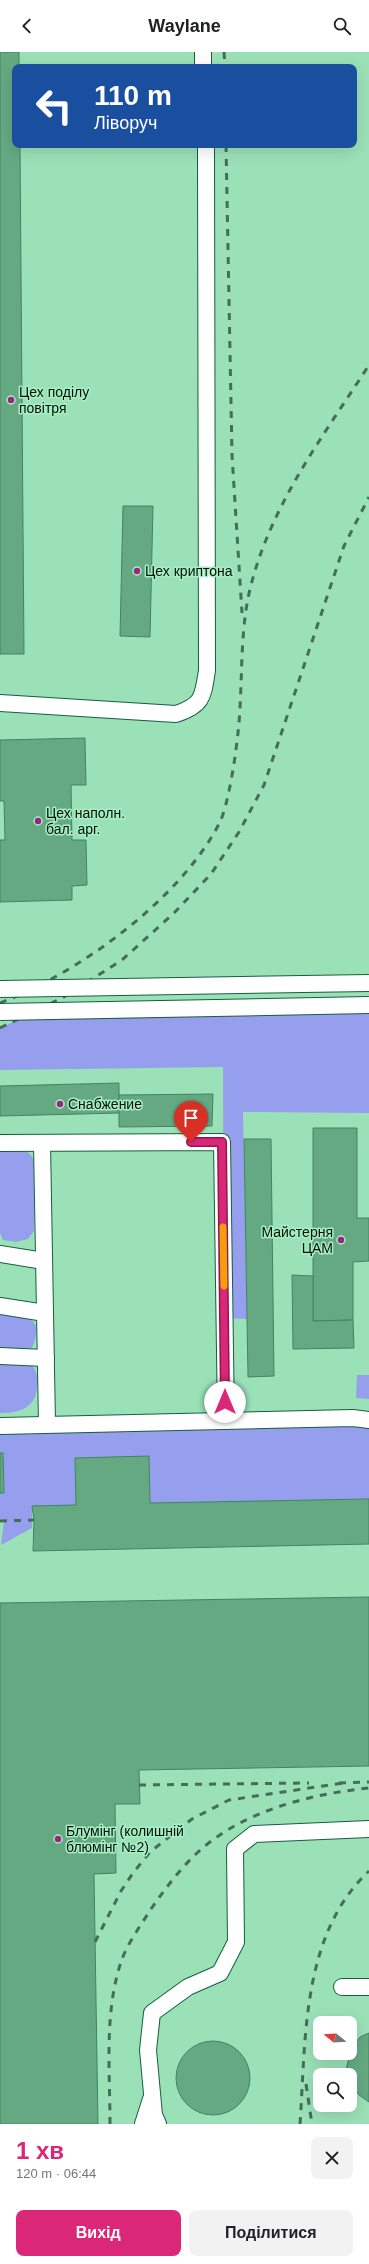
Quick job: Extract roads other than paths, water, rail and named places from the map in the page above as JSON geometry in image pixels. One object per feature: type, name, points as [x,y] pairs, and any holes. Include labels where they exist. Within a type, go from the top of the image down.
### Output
[{"type":"lane","points":[[203,52],[203,64]]},
{"type":"lane","points":[[0,703],[176,714],[193,708],[203,694],[207,670],[206,148]]},
{"type":"lane","points":[[0,989],[369,983]]},
{"type":"lane","points":[[0,1012],[369,1005]]},
{"type":"lane","points":[[0,1143],[222,1142],[226,1421]]},
{"type":"lane","points":[[42,1143],[47,1424]]},
{"type":"lane","points":[[0,1254],[44,1261]]},
{"type":"lane","points":[[0,1306],[45,1314]]},
{"type":"lane","points":[[0,1356],[46,1358]]},
{"type":"lane","points":[[0,1426],[353,1418],[369,1420]]},
{"type":"lane","points":[[171,2124],[152,2121],[152,2094],[148,2050],[152,2013],[188,1987],[220,1973],[236,1942],[235,1849],[254,1834],[369,1829]]},
{"type":"lane","points":[[342,1987],[369,1987]]},
{"type":"railway","points":[[224,52],[225,64]]},
{"type":"railway","points":[[226,148],[232,455],[242,613]]},
{"type":"railway","points":[[0,1003],[31,990],[62,973],[94,953],[125,930],[154,905],[180,879],[203,851],[220,822],[228,794],[236,749],[239,721],[244,624],[251,585],[260,555],[272,526],[301,470],[369,365]]},
{"type":"railway","points":[[0,1028],[62,998],[122,960],[174,913],[211,874],[239,832],[264,785],[344,546],[369,497]]},
{"type":"railway","points":[[0,1521],[34,1520]]},
{"type":"railway","points":[[339,1783],[369,1782]]},
{"type":"railway","points":[[139,1785],[309,1783]]},
{"type":"railway","points":[[95,1942],[121,1891],[133,1873],[150,1852],[192,1819],[229,1800],[343,1783]]},
{"type":"railway","points":[[110,2124],[109,2042],[112,2001],[116,1981],[121,1962],[130,1942],[167,1887],[190,1859],[215,1838],[235,1826],[278,1807],[301,1800],[369,1788]]},
{"type":"railway","points":[[300,2124],[307,2023],[311,1990],[319,1957],[330,1926],[347,1897],[369,1871]]},
{"type":"railway","points":[[306,2084],[312,2124]]},
{"type":"place","name":"Цех поділу повітря","points":[[11,400]]},
{"type":"place","name":"Цех криптона","points":[[137,571]]},
{"type":"place","name":"Цех наполн. бал. арг.","points":[[38,821]]},
{"type":"place","name":"Снабжение","points":[[60,1104]]},
{"type":"place","name":"Майстерня ЦАМ","points":[[341,1240]]},
{"type":"place","name":"Блумінг (колишній блюмінг №2)","points":[[58,1839]]}]
